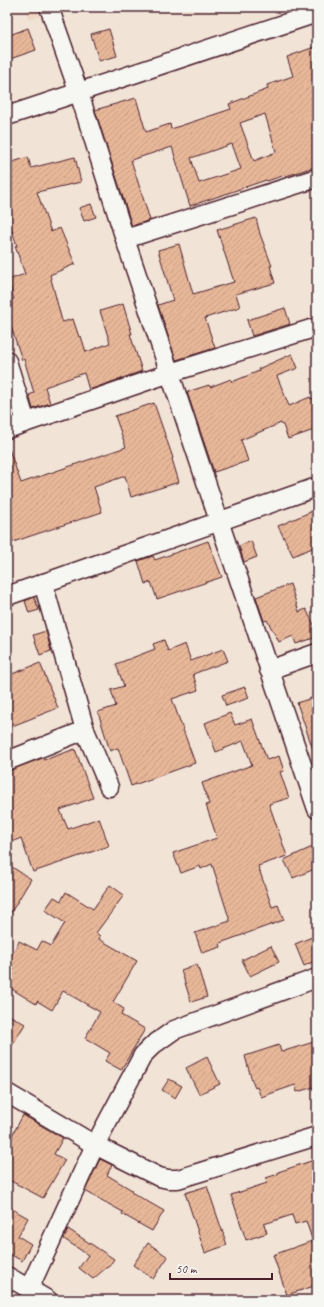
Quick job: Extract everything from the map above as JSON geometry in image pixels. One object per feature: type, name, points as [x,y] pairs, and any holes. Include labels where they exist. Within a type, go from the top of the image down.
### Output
[{"type":"street","points":[[49,7],[79,93],[125,239],[219,521],[317,809]]},
{"type":"street","points":[[7,116],[317,13]]},
{"type":"street","points":[[125,239],[317,178]]},
{"type":"street","points":[[7,429],[170,373],[317,327]]},
{"type":"street","points":[[7,361],[26,422]]},
{"type":"street","points":[[7,596],[317,487]]},
{"type":"street","points":[[42,583],[85,730],[109,787]]},
{"type":"street","points":[[269,670],[317,654]]},
{"type":"street","points":[[7,761],[85,730]]},
{"type":"street","points":[[29,1289],[95,1145],[143,1055],[152,1045],[174,1030],[317,978]]},
{"type":"street","points":[[7,1093],[95,1145],[159,1177],[168,1179],[178,1179],[317,1136]]},
{"type":"street","points":[[7,1276],[48,1300]]},
{"type":"shaded area","points":[[24,7],[56,7],[57,10],[29,20]]},
{"type":"building","points":[[28,28],[36,50],[7,60],[7,36]]},
{"type":"building","points":[[109,29],[117,56],[99,61],[91,34]]},
{"type":"building","points":[[317,46],[317,166],[286,176],[266,180],[190,206],[172,147],[131,160],[150,220],[132,226],[95,110],[136,98],[146,132],[170,124],[171,129],[231,109],[229,104],[268,89],[267,85],[293,76],[287,57]],"holes":[[[265,114],[276,152],[254,161],[240,123]],[[232,144],[241,169],[199,183],[191,158]]]},
{"type":"building","points":[[28,157],[31,168],[75,157],[81,182],[37,192],[51,232],[60,228],[75,264],[50,275],[62,321],[73,319],[79,337],[81,336],[86,352],[110,343],[100,311],[123,304],[132,334],[130,334],[142,371],[89,390],[84,373],[45,387],[50,403],[33,409],[29,395],[34,393],[24,359],[22,360],[7,314],[7,301],[14,299],[8,280],[25,274],[15,246],[17,246],[7,215],[7,182],[11,181],[7,164]]},
{"type":"building","points":[[91,204],[96,217],[84,221],[79,208]]},
{"type":"building","points":[[256,218],[260,234],[272,266],[270,266],[275,283],[236,294],[240,307],[205,318],[215,348],[176,360],[158,305],[173,300],[158,250],[179,244],[193,294],[234,282],[217,230]]},
{"type":"building","points":[[285,308],[290,324],[252,336],[247,320]]},
{"type":"building","points":[[292,354],[298,368],[277,376],[289,406],[310,397],[311,399],[317,397],[317,429],[288,439],[281,423],[241,440],[248,461],[214,472],[187,392],[209,385],[210,387],[231,379],[232,382],[259,371],[258,369]]},
{"type":"building","points":[[154,403],[173,458],[172,459],[179,482],[131,497],[125,476],[94,487],[102,512],[7,544],[7,449],[9,449],[21,483],[126,447],[115,416]]},
{"type":"building","points":[[317,509],[317,546],[293,556],[278,526]]},
{"type":"building","points":[[208,541],[222,577],[157,599],[151,582],[145,584],[138,561],[153,556],[155,560]]},
{"type":"building","points":[[251,541],[257,557],[244,562],[239,546]]},
{"type":"building","points":[[290,584],[299,612],[306,609],[317,631],[317,637],[296,644],[293,636],[279,642],[267,620],[264,621],[256,597]]},
{"type":"building","points":[[34,597],[39,610],[29,613],[25,601]]},
{"type":"building","points":[[46,631],[51,651],[40,655],[33,635]]},
{"type":"building","points":[[164,640],[168,651],[185,644],[191,661],[223,649],[228,661],[193,674],[198,690],[172,699],[195,763],[131,786],[118,748],[110,751],[98,712],[116,706],[111,690],[124,686],[116,664],[155,649],[153,644]]},
{"type":"building","points":[[40,663],[58,708],[7,728],[7,676]]},
{"type":"building","points":[[245,687],[249,698],[226,706],[222,695]]},
{"type":"building","points":[[317,696],[317,754],[315,755],[297,703]]},
{"type":"building","points":[[230,713],[235,725],[252,719],[267,760],[279,756],[284,771],[280,772],[289,798],[269,804],[287,856],[258,866],[272,907],[278,905],[284,920],[220,943],[221,947],[202,953],[195,933],[230,921],[212,864],[201,869],[200,866],[181,873],[173,853],[217,838],[206,805],[209,804],[202,783],[252,765],[243,741],[216,752],[205,723]]},
{"type":"building","points":[[75,749],[93,798],[60,810],[68,829],[99,818],[109,846],[33,872],[21,838],[7,844],[7,771],[43,758],[44,760]]},
{"type":"building","points":[[312,847],[317,859],[317,868],[293,878],[284,860]]},
{"type":"building","points":[[7,864],[31,879],[7,919]]},
{"type":"building","points":[[110,885],[124,895],[96,933],[100,936],[99,939],[137,961],[113,1002],[124,1009],[121,1015],[145,1029],[121,1070],[105,1061],[110,1053],[85,1038],[100,1012],[63,991],[52,1010],[37,1001],[36,1004],[7,986],[7,964],[19,941],[37,950],[42,941],[51,946],[65,923],[45,910],[54,897],[61,901],[66,892],[93,909]]},
{"type":"building","points":[[317,935],[317,960],[304,966],[295,944]]},
{"type":"building","points":[[271,946],[279,962],[250,976],[242,960]]},
{"type":"building","points":[[197,964],[207,997],[191,1002],[181,970]]},
{"type":"building","points":[[7,1014],[25,1024],[7,1054]]},
{"type":"building","points":[[317,1041],[317,1086],[297,1092],[295,1085],[261,1097],[257,1087],[255,1088],[252,1081],[245,1056],[279,1045],[281,1052]]},
{"type":"building","points":[[207,1057],[220,1084],[199,1094],[186,1068]]},
{"type":"building","points":[[169,1079],[182,1086],[175,1098],[162,1090]]},
{"type":"building","points":[[23,1115],[63,1138],[54,1154],[65,1160],[43,1198],[7,1179],[7,1145]]},
{"type":"building","points":[[100,1159],[112,1165],[107,1175],[132,1190],[131,1192],[164,1211],[152,1231],[122,1214],[123,1212],[85,1191]]},
{"type":"building","points":[[317,1159],[317,1247],[315,1248],[306,1221],[295,1224],[292,1215],[264,1224],[267,1233],[246,1240],[231,1195],[267,1183],[266,1178],[278,1174],[278,1172]]},
{"type":"building","points":[[207,1186],[227,1245],[205,1253],[185,1193]]},
{"type":"building","points":[[7,1206],[28,1218],[18,1236],[31,1244],[22,1261],[8,1253],[7,1255]]},
{"type":"building","points":[[68,1229],[114,1259],[108,1268],[107,1267],[93,1279],[79,1268],[88,1255],[64,1239]]},
{"type":"building","points":[[312,1241],[317,1258],[317,1285],[287,1295],[273,1255]]},
{"type":"building","points":[[148,1243],[168,1257],[153,1279],[133,1265]]}]
